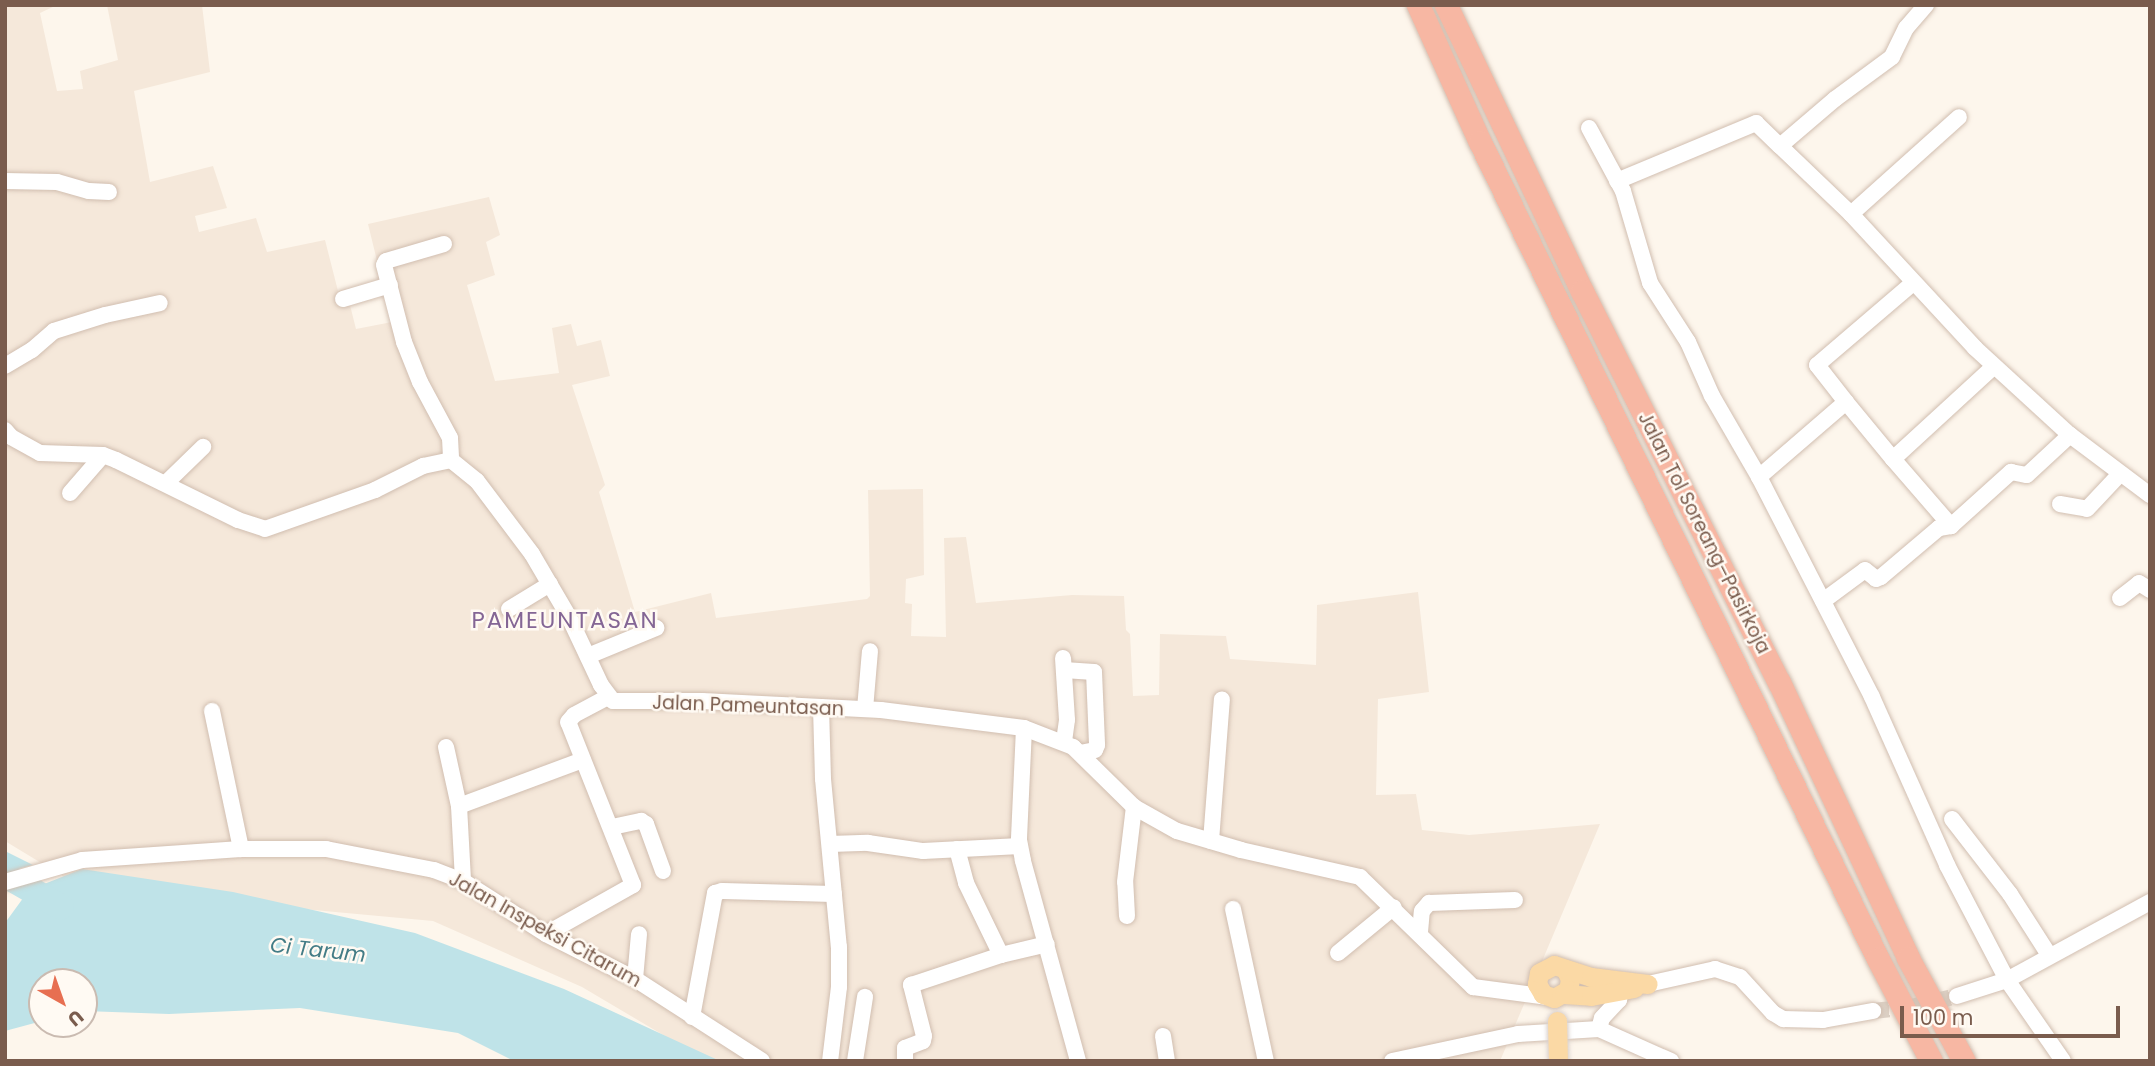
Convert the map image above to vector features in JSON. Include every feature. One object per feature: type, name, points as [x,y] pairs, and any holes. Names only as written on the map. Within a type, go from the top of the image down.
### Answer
[{"type":"highway","name":"Jalan Tol Soreang–Pasirkoja","points":[[1418,5],[1480,142],[1878,959],[1931,1061]]},
{"type":"highway","name":"Jalan Tol Soreang–Pasirkoja","points":[[1446,5],[1582,291],[1779,682],[1908,958],[1964,1061]]},
{"type":"main road","points":[[1556,1003],[1537,985],[1539,973],[1554,965],[1622,987]]},
{"type":"main road","points":[[1559,1061],[1556,1003],[1570,985],[1564,969]]},
{"type":"main road","points":[[1556,1003],[1622,987],[1648,984]]},
{"type":"street","points":[[1780,146],[1835,99],[1892,57],[1906,28],[1926,5]]},
{"type":"street","points":[[1851,214],[1959,117]]},
{"type":"street","points":[[1617,181],[1756,123],[1851,214],[1913,283],[1994,366],[2070,435],[2149,493]]},
{"type":"street","points":[[1589,128],[1627,203],[1650,283],[1688,342],[1713,396],[1759,477],[1823,601],[1872,697],[1947,865],[2007,979],[2063,1061]]},
{"type":"street","points":[[5,181],[57,182],[89,191],[110,192]]},
{"type":"street","points":[[444,244],[386,261],[404,342],[420,382],[450,438],[451,460],[477,481],[532,554],[608,697],[573,715],[568,722],[633,885],[547,934]]},
{"type":"street","points":[[1913,283],[1817,365],[1951,526]]},
{"type":"street","points":[[343,299],[390,285]]},
{"type":"street","points":[[5,366],[32,350],[54,331],[105,315],[160,303]]},
{"type":"street","points":[[1893,459],[1994,366]]},
{"type":"street","points":[[1759,477],[1846,402]]},
{"type":"street","points":[[1823,601],[1865,570],[1876,579],[1881,578],[1939,528],[1951,526],[2011,472],[2027,475],[2070,435]]},
{"type":"street","points":[[7,436],[34,451],[55,455],[103,455],[166,483],[238,520],[265,529],[375,490],[423,466],[451,460]]},
{"type":"street","points":[[166,483],[203,447]]},
{"type":"street","points":[[70,493],[103,455]]},
{"type":"street","points":[[2060,503],[2089,508],[2120,474]]},
{"type":"street","points":[[2120,598],[2139,583],[2150,590]]},
{"type":"street","points":[[509,609],[550,584]]},
{"type":"street","points":[[588,656],[656,628]]},
{"type":"street","points":[[865,709],[870,651]]},
{"type":"street","points":[[1064,742],[1067,720],[1064,664],[1094,671],[1097,746],[1095,750],[1081,753]]},
{"type":"street","name":"Jalan Pameuntasan","points":[[608,697],[613,701],[634,703],[702,701],[865,709],[1024,727],[1064,742],[1081,753],[1134,807],[1177,831],[1306,866],[1360,877],[1420,932],[1473,987],[1514,990],[1556,1003]]},
{"type":"street","points":[[1211,841],[1222,699]]},
{"type":"street","points":[[821,707],[839,947],[839,987],[831,1061]]},
{"type":"street","points":[[212,711],[241,849]]},
{"type":"street","points":[[1024,727],[1020,846],[1078,1061]]},
{"type":"street","points":[[446,747],[459,806],[463,881]]},
{"type":"street","points":[[459,806],[583,760]]},
{"type":"street","points":[[1127,916],[1125,882],[1134,807]]},
{"type":"street","points":[[1952,819],[2010,894],[2049,955]]},
{"type":"street","points":[[612,827],[641,821],[646,824],[663,871]]},
{"type":"street","points":[[830,844],[864,842],[909,850],[1020,846]]},
{"type":"street","name":"Jalan Inspeksi Citarum","points":[[5,882],[59,864],[104,857],[241,849],[326,849],[434,870],[463,881],[547,934],[635,979],[762,1061]]},
{"type":"street","points":[[957,849],[966,883],[1001,955]]},
{"type":"street","points":[[692,1017],[716,892],[834,894]]},
{"type":"street","points":[[1420,932],[1422,911],[1429,903],[1515,900]]},
{"type":"street","points":[[1957,996],[2007,979],[2148,906]]},
{"type":"street","points":[[1338,953],[1394,907]]},
{"type":"street","points":[[1233,909],[1266,1061]]},
{"type":"street","points":[[635,979],[639,934]]},
{"type":"street","points":[[905,1061],[905,1048],[923,1041],[924,1037],[910,990],[912,985],[1001,955],[1047,944]]},
{"type":"street","points":[[1648,984],[1715,969],[1740,977],[1773,1013],[1783,1019],[1822,1020],[1873,1010]]},
{"type":"street","points":[[1514,990],[1539,973]]},
{"type":"street","points":[[1599,1029],[1602,1018],[1615,1006],[1622,987]]},
{"type":"street","points":[[855,1061],[865,997]]},
{"type":"street","points":[[1392,1061],[1518,1034],[1599,1029],[1671,1061]]},
{"type":"street","points":[[1163,1036],[1167,1061]]},
{"type":"shaded area","points":[[5,5],[57,5],[40,13],[57,91],[83,89],[80,71],[118,60],[107,5],[202,5],[210,72],[134,91],[150,182],[213,166],[227,208],[195,216],[199,232],[256,218],[267,252],[325,240],[338,291],[346,289],[356,329],[392,322],[368,224],[489,197],[500,235],[486,242],[495,275],[467,285],[495,381],[559,373],[552,328],[571,324],[577,346],[601,340],[610,376],[572,385],[605,485],[599,492],[635,612],[711,593],[716,618],[867,599],[870,596],[868,490],[923,489],[924,575],[906,579],[905,603],[912,604],[911,636],[946,637],[944,538],[966,537],[976,603],[1072,595],[1124,596],[1126,630],[1130,634],[1133,696],[1159,695],[1160,634],[1226,636],[1230,659],[1316,665],[1317,605],[1418,592],[1429,692],[1378,699],[1376,795],[1416,794],[1422,830],[1469,835],[1600,824],[1500,1061],[707,1061],[582,987],[433,921],[84,889],[5,841]]},
{"type":"water","points":[[5,851],[33,865],[5,872]]},
{"type":"water","name":"Ci Tarum","points":[[82,869],[233,892],[415,933],[564,989],[720,1061],[514,1061],[458,1033],[300,1008],[169,1014],[98,1011],[98,968],[28,968],[28,1025],[5,1031],[5,923],[29,890]]},
{"type":"waterway","points":[[5,875],[61,907]]},
{"type":"tunnel","points":[[1873,1011],[1911,1007],[1957,996]]},
{"type":"district","name":"PAMEUNTASAN","points":[[565,620]]}]
